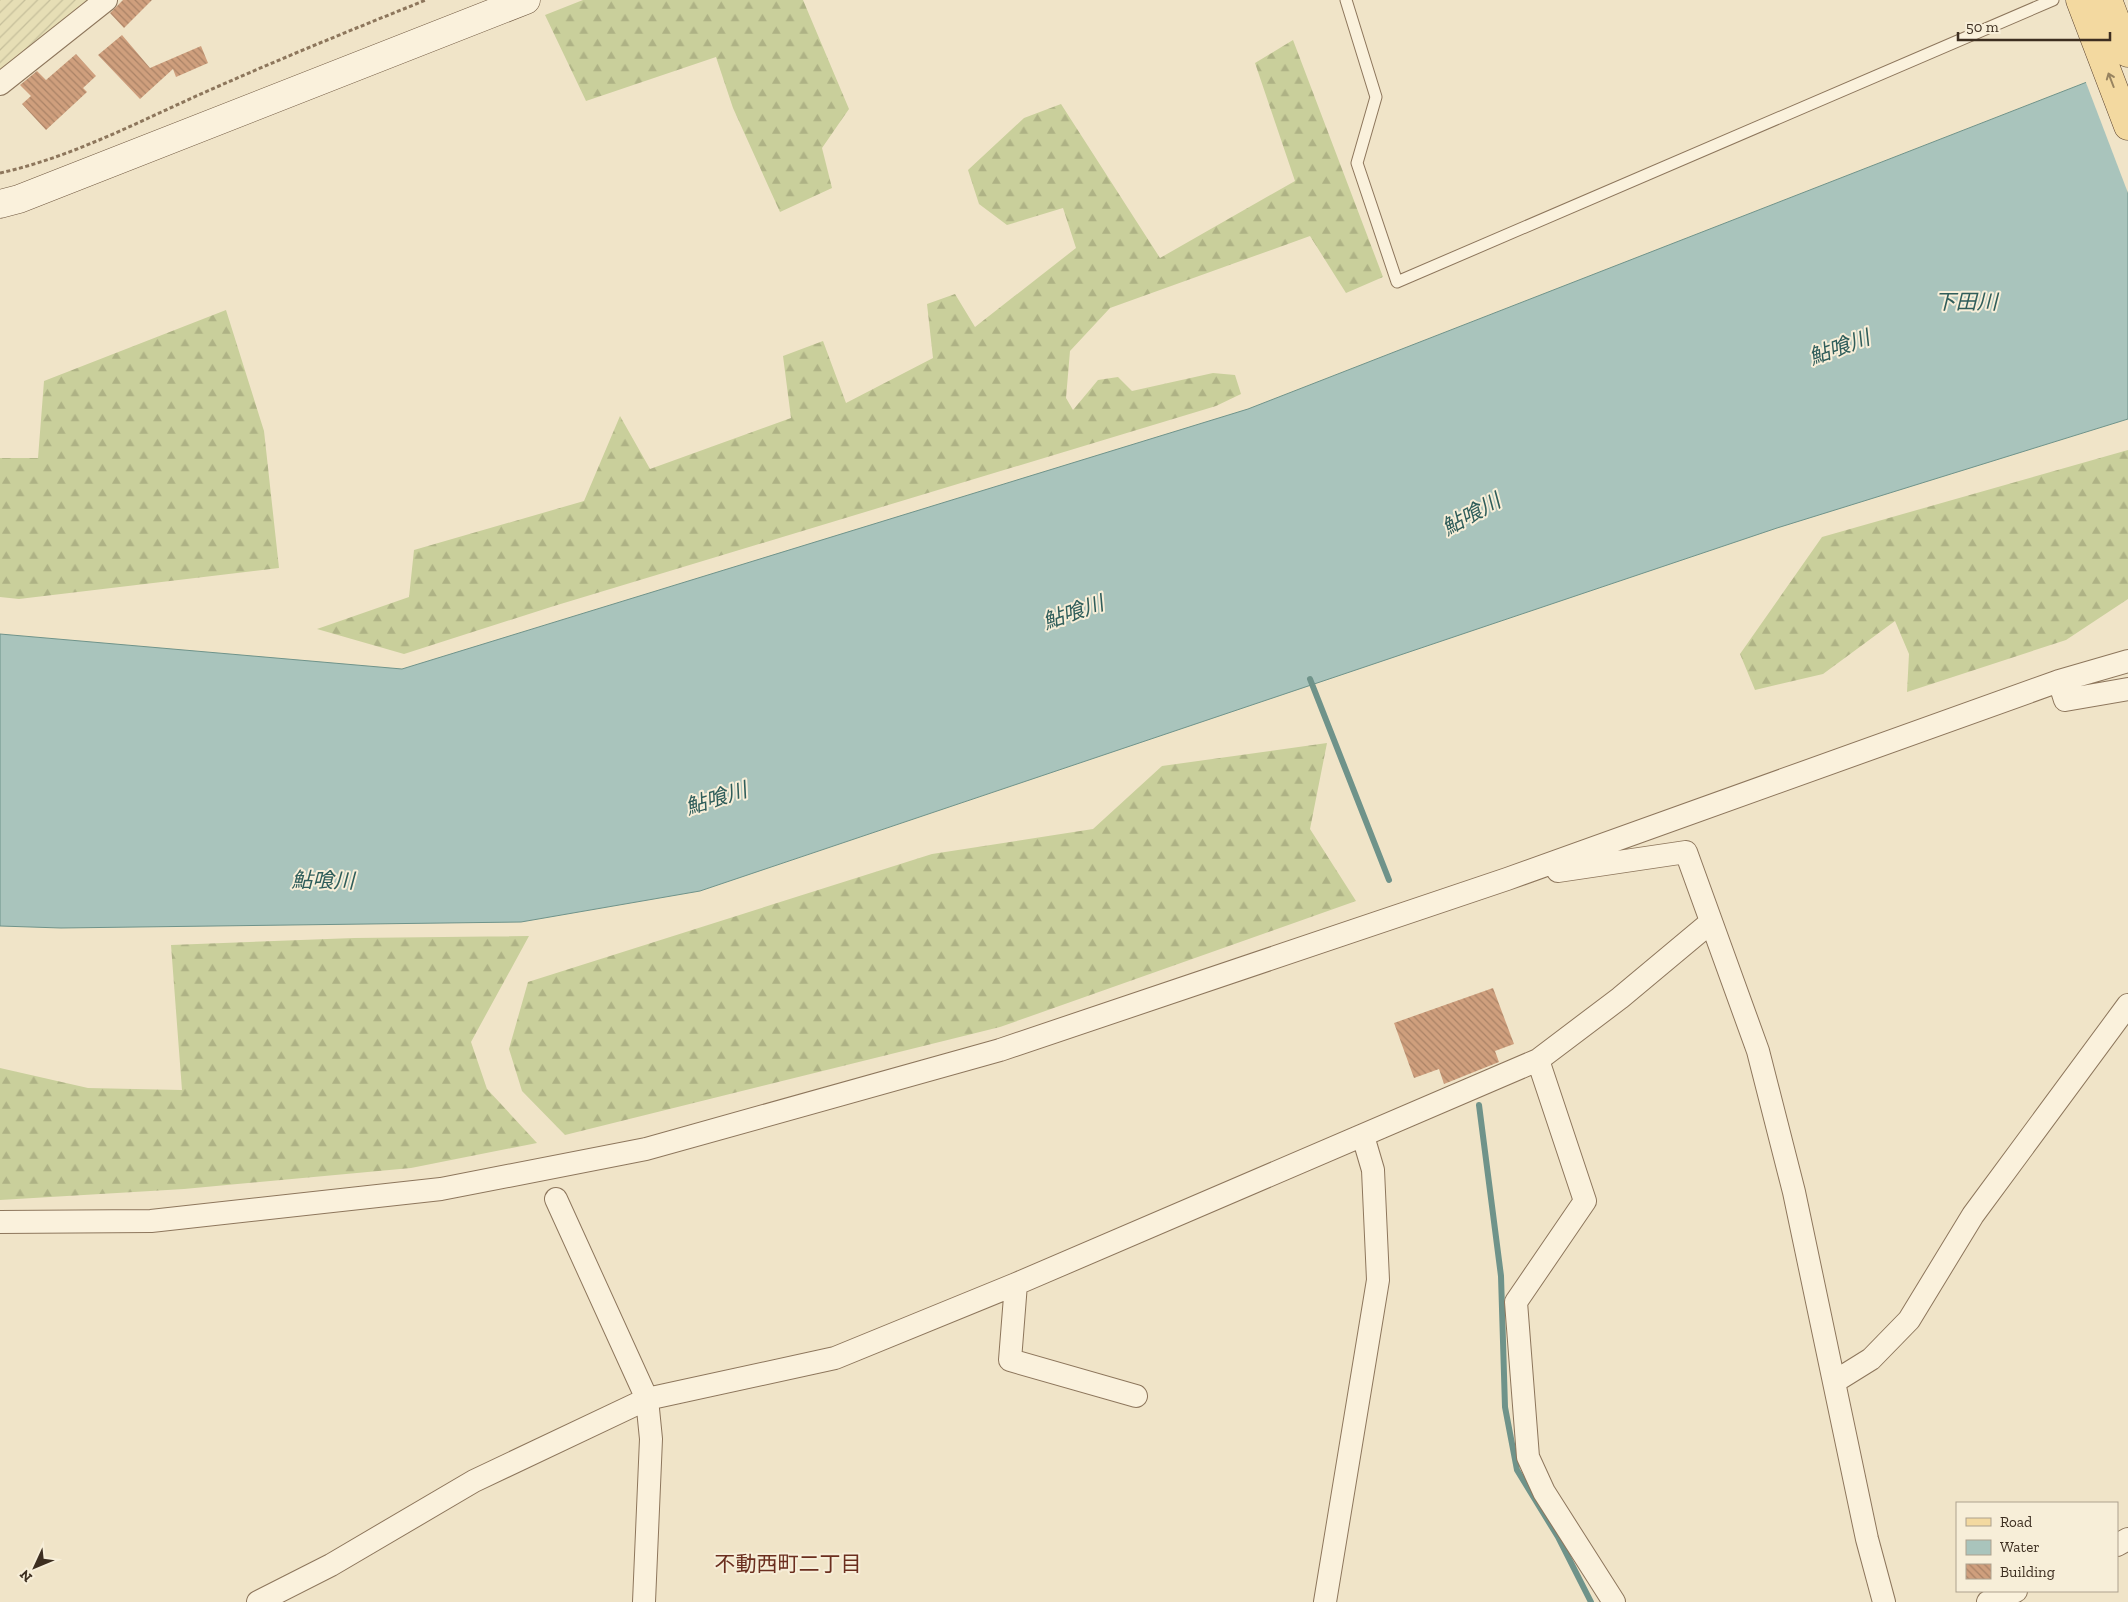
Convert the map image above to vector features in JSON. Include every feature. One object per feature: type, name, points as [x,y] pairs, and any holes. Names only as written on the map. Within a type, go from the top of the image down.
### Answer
[{"type":"main road","points":[[2080,0],[2128,126]]},
{"type":"main road","points":[[2108,0],[2128,53]]},
{"type":"street","points":[[0,84],[106,0]]},
{"type":"street","points":[[0,204],[19,199],[526,0]]},
{"type":"street","points":[[0,1222],[151,1222],[441,1189],[646,1149],[1000,1050],[1507,879],[2059,681],[2128,661]]},
{"type":"street","points":[[2059,681],[2065,700],[2128,689]]},
{"type":"street","points":[[1507,879],[1686,852],[1758,1051],[1794,1192],[1867,1539],[1884,1602]]},
{"type":"street","points":[[258,1602],[331,1565],[474,1481],[647,1399],[835,1358],[1016,1284],[1538,1060],[1620,998],[1711,922]]},
{"type":"street","points":[[1834,1382],[1871,1359],[1909,1320],[1973,1215],[2128,1005]]},
{"type":"street","points":[[1538,1060],[1585,1201],[1516,1302],[1528,1457],[1544,1492],[1614,1602]]},
{"type":"street","points":[[1325,1602],[1378,1280],[1373,1170],[1363,1136]]},
{"type":"street","points":[[556,1199],[647,1399],[652,1439],[644,1602]]},
{"type":"street","points":[[1016,1284],[1010,1360],[1136,1396]]},
{"type":"street","points":[[1988,1602],[2013,1592]]},
{"type":"lane","points":[[1346,0],[1376,97],[1358,163],[1397,282],[2052,0]]},
{"type":"path","points":[[0,172],[20,168],[82,146],[218,86],[426,0]]},
{"type":"shaded area","points":[[0,0],[93,0],[0,72]]},
{"type":"green space","points":[[583,0],[803,0],[849,109],[822,148],[832,188],[780,212],[733,108],[716,57],[586,101],[545,15]]},
{"type":"green space","points":[[1293,40],[1383,277],[1346,293],[1310,236],[1110,308],[1070,351],[1066,398],[1073,410],[1098,380],[1118,377],[1132,391],[1213,373],[1235,375],[1241,394],[1216,406],[554,606],[404,654],[317,629],[409,597],[414,550],[584,501],[620,416],[650,469],[791,418],[783,356],[823,341],[846,403],[933,358],[927,304],[955,294],[975,327],[1076,248],[1063,208],[1007,225],[979,204],[968,170],[1024,118],[1061,104],[1160,258],[1295,181],[1255,63]]},
{"type":"green space","points":[[226,310],[264,431],[279,568],[19,599],[0,597],[0,458],[38,458],[44,381]]},
{"type":"green space","points":[[2128,450],[2128,599],[2066,640],[1907,692],[1909,654],[1895,621],[1823,674],[1755,690],[1740,654],[1822,537]]},
{"type":"green space","points":[[1327,743],[1310,829],[1356,901],[1000,1027],[565,1135],[522,1091],[509,1049],[528,982],[932,854],[1093,829],[1162,766]]},
{"type":"green space","points":[[529,936],[471,1042],[487,1089],[537,1143],[411,1168],[184,1189],[0,1200],[0,1068],[88,1088],[182,1090],[171,945],[354,938]]},
{"type":"water","name":"下田川","points":[[2128,66],[2128,419],[1777,528],[700,891],[521,922],[61,928],[0,926],[0,634],[402,669],[1248,409]]},
{"type":"pier","points":[[2128,63],[2128,193],[2085,80]]},
{"type":"building","points":[[123,0],[152,0],[124,28],[110,13]]},
{"type":"building","points":[[122,35],[150,68],[201,46],[208,63],[176,77],[173,69],[140,99],[98,55]]},
{"type":"building","points":[[76,54],[96,76],[83,88],[87,92],[46,130],[22,104],[31,96],[20,85],[37,71],[46,80]]},
{"type":"building","points":[[1493,988],[1514,1044],[1495,1051],[1499,1062],[1444,1084],[1439,1069],[1414,1078],[1394,1023]]},
{"type":"waterway","points":[[1310,679],[1389,880]]},
{"type":"waterway","points":[[1479,1105],[1501,1276],[1505,1407],[1517,1470],[1558,1537],[1591,1602]]},
{"type":"district","name":"不動西町二丁目","points":[[788,1563]]},
{"type":"water label","name":"鮎喰川","points":[[1839,347]]},
{"type":"water label","name":"鮎喰川","points":[[1471,514]]},
{"type":"water label","name":"鮎喰川","points":[[1073,612]]},
{"type":"water label","name":"鮎喰川","points":[[716,798]]},
{"type":"water label","name":"鮎喰川","points":[[323,880]]}]
